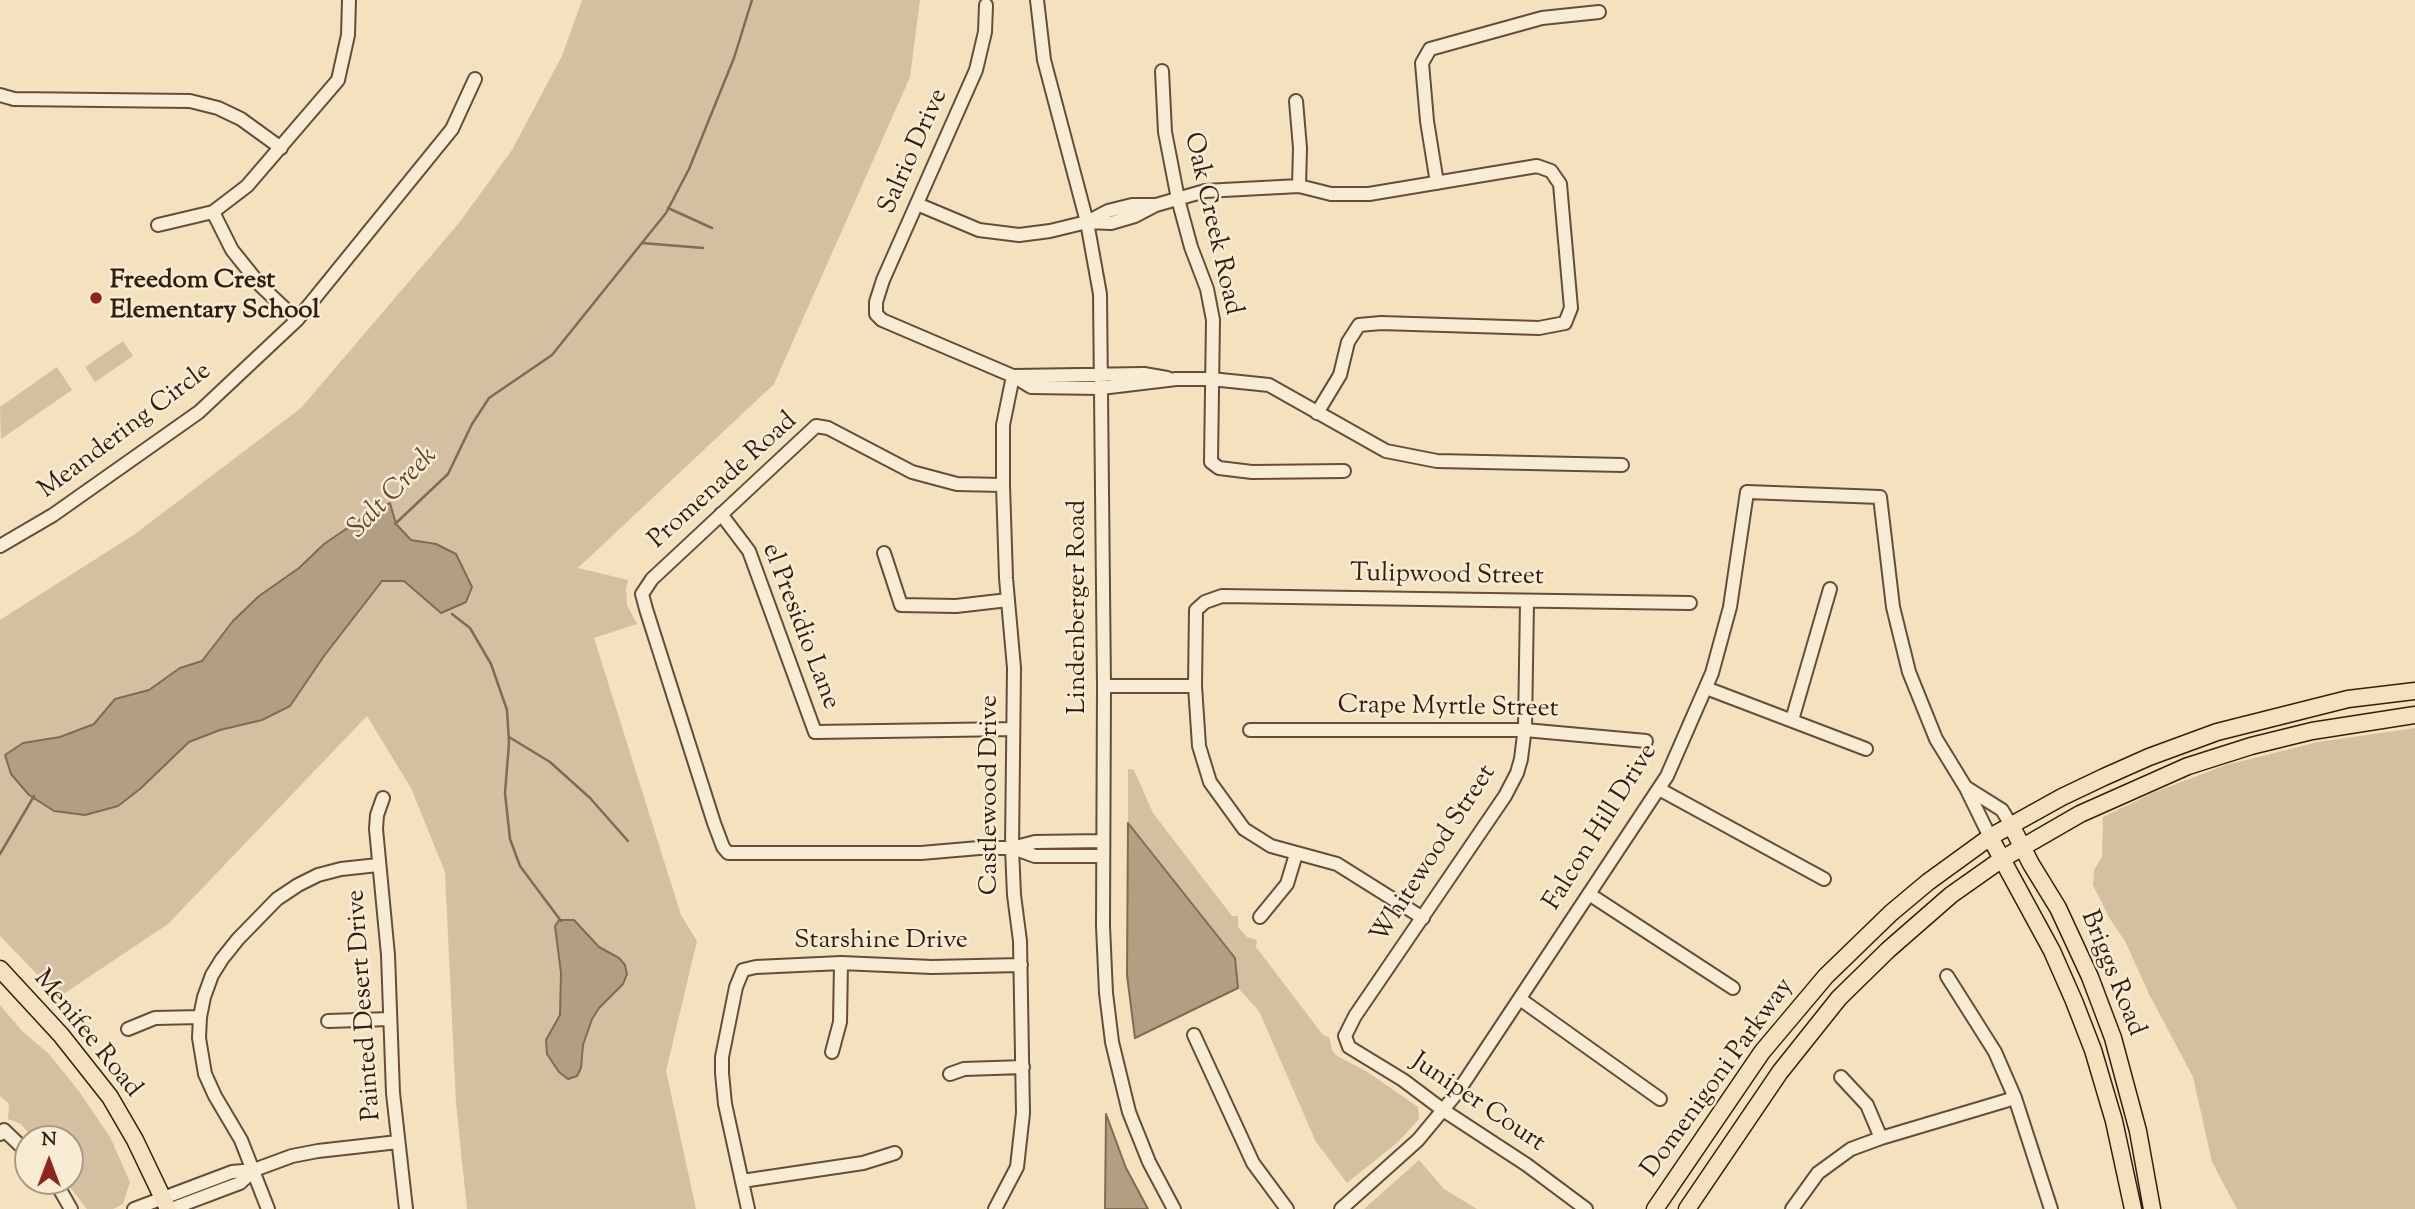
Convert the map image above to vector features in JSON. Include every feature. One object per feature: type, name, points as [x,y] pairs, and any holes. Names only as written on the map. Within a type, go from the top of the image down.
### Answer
[{"type":"main road","name":"Domenigoni Parkway","points":[[1654,1209],[1762,1052],[1826,976],[1928,882],[1990,837],[2062,797],[2149,757],[2217,732],[2348,699],[2415,691]]},
{"type":"main road","name":"Domenigoni Parkway","points":[[1687,1209],[1780,1072],[1839,998],[1888,950],[1951,895],[2002,859],[2114,797],[2223,754],[2312,731],[2415,715]]},
{"type":"main road","name":"Briggs Road","points":[[2011,825],[2058,908],[2090,977],[2113,1038],[2138,1131],[2152,1209]]},
{"type":"main road","name":"Briggs Road","points":[[1990,837],[2052,951],[2093,1051],[2114,1121],[2133,1209]]},
{"type":"main road","name":"Menifee Road","points":[[2,971],[61,1035],[110,1097],[167,1205]]},
{"type":"street","points":[[158,225],[213,212],[247,186],[281,148],[338,80],[348,35],[349,0]]},
{"type":"street","name":"Lindenberger Road","points":[[1037,0],[1044,60],[1087,222],[1100,294],[1106,993],[1112,1042],[1129,1112],[1149,1162],[1174,1209]]},
{"type":"street","name":"Salrio Drive","points":[[986,5],[985,32],[976,70],[883,280],[876,302],[876,314],[882,320],[1013,376]]},
{"type":"street","points":[[1437,183],[1427,121],[1422,63],[1430,49],[1542,19],[1599,12]]},
{"type":"street","name":"Oak Creek Road","points":[[1162,71],[1165,132],[1178,199],[1213,320],[1211,462],[1219,468],[1252,472],[1344,471]]},
{"type":"street","name":"Meandering Circle","points":[[0,546],[52,515],[199,412],[297,320],[452,129],[475,79]]},
{"type":"street","points":[[0,95],[14,99],[190,101],[218,108],[241,119],[281,148]]},
{"type":"street","points":[[1296,101],[1300,148],[1298,186]]},
{"type":"street","points":[[917,204],[965,226],[1006,234],[1050,232],[1087,222],[1111,223],[1135,216],[1156,205],[1205,191],[1298,186],[1331,194],[1369,194],[1537,166],[1551,171],[1560,184],[1571,308],[1565,323],[1539,328],[1381,323],[1359,325],[1348,342],[1340,375],[1317,413]]},
{"type":"street","points":[[213,212],[232,250],[261,286],[297,320]]},
{"type":"street","points":[[1013,376],[1031,387],[1176,379],[1212,379],[1269,385],[1386,452],[1437,461],[1622,465]]},
{"type":"street","name":"Castlewood Drive","points":[[995,1209],[1010,1183],[1020,1153],[1023,1067],[1021,965],[1012,848],[1014,668],[1003,485],[1003,425],[1013,376]]},
{"type":"street","name":"Promenade Road","points":[[1003,485],[957,484],[912,472],[828,428],[816,426],[652,579],[642,594],[714,823],[728,853],[891,853],[1012,848]]},
{"type":"street","name":"Falcon Hill Drive","points":[[1340,1209],[1418,1140],[1443,1110],[1659,789],[1712,673],[1730,607],[1747,492],[1880,497]]},
{"type":"street","name":"Briggs Road","points":[[1880,497],[1893,607],[1909,672],[1936,739],[1966,788],[1990,837]]},
{"type":"street","name":"el Presidio Lane","points":[[721,514],[749,551],[815,732],[1013,729]]},
{"type":"street","points":[[884,553],[901,605],[956,606],[1008,600]]},
{"type":"street","points":[[1792,720],[1830,589]]},
{"type":"street","name":"Tulipwood Street","points":[[1195,686],[1196,610],[1205,601],[1222,596],[1690,603]]},
{"type":"street","name":"Whitewood Street","points":[[1345,1036],[1355,1016],[1505,796],[1517,773],[1525,730],[1527,602]]},
{"type":"street","points":[[1104,686],[1195,686],[1199,747],[1210,782],[1244,829],[1272,846],[1337,864],[1423,918]]},
{"type":"street","points":[[1706,688],[1866,749]]},
{"type":"street","name":"Crape Myrtle Street","points":[[1250,730],[1525,730],[1646,741]]},
{"type":"street","name":"Briggs Road","points":[[1966,788],[2002,810],[2011,825]]},
{"type":"street","points":[[1659,789],[1824,879]]},
{"type":"street","name":"Painted Desert Drive","points":[[383,798],[377,814],[378,865],[388,955],[398,1142],[406,1209]]},
{"type":"street","points":[[1012,848],[1035,842],[1103,841]]},
{"type":"street","points":[[1012,848],[1035,856],[1103,856]]},
{"type":"street","points":[[1260,917],[1287,884],[1296,854]]},
{"type":"street","points":[[268,1209],[241,1140],[205,1074],[199,1038],[204,997],[212,975],[222,959],[277,899],[318,875],[341,869],[378,865]]},
{"type":"street","points":[[1589,894],[1733,988]]},
{"type":"street","points":[[832,1052],[840,1022],[841,963]]},
{"type":"street","name":"Starshine Drive","points":[[742,1181],[724,1104],[722,1057],[736,987],[743,970],[841,963],[932,967],[1021,965]]},
{"type":"street","points":[[1947,976],[1994,1052],[2015,1098],[2051,1209]]},
{"type":"street","points":[[1520,999],[1660,1098]]},
{"type":"street","points":[[128,1028],[155,1018],[200,1017]]},
{"type":"street","points":[[328,1021],[390,1019]]},
{"type":"street","points":[[1194,1035],[1253,1163],[1287,1209]]},
{"type":"street","name":"Juniper Court","points":[[1345,1036],[1349,1047],[1403,1080],[1587,1209]]},
{"type":"street","points":[[950,1074],[964,1069],[1023,1067]]},
{"type":"street","points":[[1841,1077],[1867,1105],[1881,1138]]},
{"type":"street","points":[[1792,1209],[1818,1173],[1851,1149],[2015,1098]]},
{"type":"street","points":[[134,1209],[167,1205],[232,1171],[254,1170],[318,1150],[398,1142]]},
{"type":"street","points":[[748,1209],[742,1181],[863,1163],[895,1153]]},
{"type":"shaded area","points":[[582,0],[920,0],[910,77],[774,384],[578,568],[628,580],[627,605],[637,624],[594,638],[681,915],[697,941],[666,1071],[696,1209],[467,1209],[456,1103],[445,872],[411,788],[367,716],[168,924],[59,997],[0,936],[0,620],[135,534],[301,408],[459,223],[512,150],[562,56]]},
{"type":"shaded area","points":[[123,341],[133,356],[95,382],[85,367]]},
{"type":"shaded area","points":[[57,367],[72,390],[1,439],[0,407]]},
{"type":"shaded area","points":[[390,503],[396,524],[411,540],[436,544],[456,554],[472,587],[466,602],[441,613],[404,581],[382,581],[324,656],[290,706],[262,720],[220,730],[189,742],[140,789],[118,806],[85,815],[54,811],[29,795],[11,774],[5,755],[23,743],[60,737],[94,724],[115,699],[149,690],[180,668],[202,661],[233,621],[259,596],[299,568],[324,544],[365,516]]},
{"type":"shaded area","points":[[2415,728],[2415,1209],[2237,1209],[2212,1162],[2193,1077],[2149,994],[2125,941],[2110,919],[2093,885],[2094,870],[2102,857],[2103,817],[2155,792],[2226,765],[2318,742]]},
{"type":"shaded area","points":[[1128,769],[1134,770],[1153,813],[1232,916],[1238,916],[1238,927],[1247,937],[1257,940],[1256,947],[1323,1035],[1329,1037],[1332,1050],[1337,1056],[1366,1071],[1418,1107],[1419,1119],[1398,1142],[1347,1183],[1316,1142],[1259,1011],[1238,988],[1235,958],[1128,823]]},
{"type":"shaded area","points":[[1128,823],[1235,958],[1238,988],[1135,1038],[1127,975]]},
{"type":"shaded area","points":[[559,920],[574,920],[599,947],[619,958],[625,965],[627,974],[623,984],[592,1019],[583,1045],[581,1068],[577,1076],[568,1079],[559,1072],[547,1054],[546,1040],[560,1015],[561,973],[555,926]]},
{"type":"shaded area","points":[[0,1005],[23,1032],[49,1054],[110,1137],[130,1182],[123,1204],[113,1209],[87,1209],[76,1195],[84,1195],[84,1125],[22,1125],[8,1119],[9,1104],[0,1096]]},
{"type":"shaded area","points":[[1106,1114],[1126,1168],[1148,1209],[1105,1209]]},
{"type":"shaded area","points":[[1419,1160],[1444,1189],[1477,1209],[1364,1209]]},
{"type":"waterway","name":"Salt Creek","points":[[395,524],[448,474],[472,424],[489,398],[552,355],[666,213],[689,169],[734,58],[752,0]]},
{"type":"waterway","points":[[668,208],[712,228]]},
{"type":"waterway","points":[[642,243],[703,248]]},
{"type":"waterway","points":[[452,614],[470,628],[491,664],[507,710],[509,743],[505,793],[510,839],[520,866],[561,921]]},
{"type":"waterway","points":[[509,737],[550,762],[590,798],[628,841]]},
{"type":"waterway","name":"Salt Creek","points":[[0,854],[34,796]]},
{"type":"place","name":"Freedom Crest Elementary School","points":[[96,298]]}]
